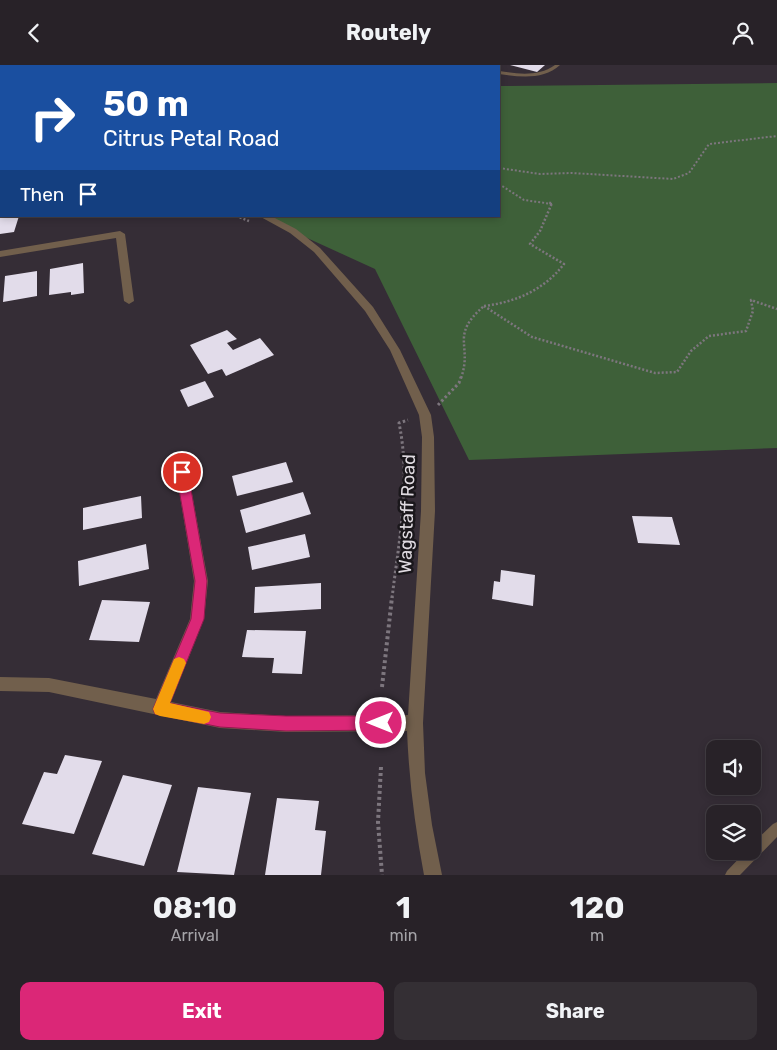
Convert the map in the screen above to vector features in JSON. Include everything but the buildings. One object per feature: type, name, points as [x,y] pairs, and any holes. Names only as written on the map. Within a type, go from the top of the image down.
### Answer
[{"type":"street","name":"Wagstaff Road","points":[[265,217],[293,231],[317,250],[369,309],[395,350],[425,415],[428,437],[428,511],[415,723],[421,807],[433,875]]},
{"type":"street","points":[[0,254],[120,234],[129,301]]},
{"type":"street","points":[[160,709],[198,619],[201,581],[182,472]]},
{"type":"street","points":[[0,683],[49,685],[220,720],[286,724],[415,723]]},
{"type":"lane","points":[[500,73],[538,74],[552,70],[558,65]]},
{"type":"lane","points":[[731,875],[777,829]]},
{"type":"path","points":[[500,168],[540,174],[572,173],[673,179],[689,173],[709,144],[730,140],[777,136]]},
{"type":"path","points":[[382,687],[405,489],[403,443],[399,423],[425,415],[445,400],[459,383],[464,370],[463,332],[470,318],[484,306],[498,305],[517,299],[557,275],[564,264],[530,244],[540,231],[552,203],[524,200],[500,185]]},
{"type":"path","points":[[484,306],[532,337],[655,373],[677,372],[691,351],[709,336],[746,331],[753,311],[751,300],[777,309]]},
{"type":"path","points":[[381,767],[378,823],[382,875]]},
{"type":"green space","points":[[777,83],[777,448],[469,460],[375,269],[261,217],[500,217],[500,86]]},
{"type":"slow traffic","points":[[179,663],[160,709],[204,717]]},
{"type":"route","points":[[182,472],[201,581],[198,619],[160,709],[220,720],[286,724],[381,723]]}]
